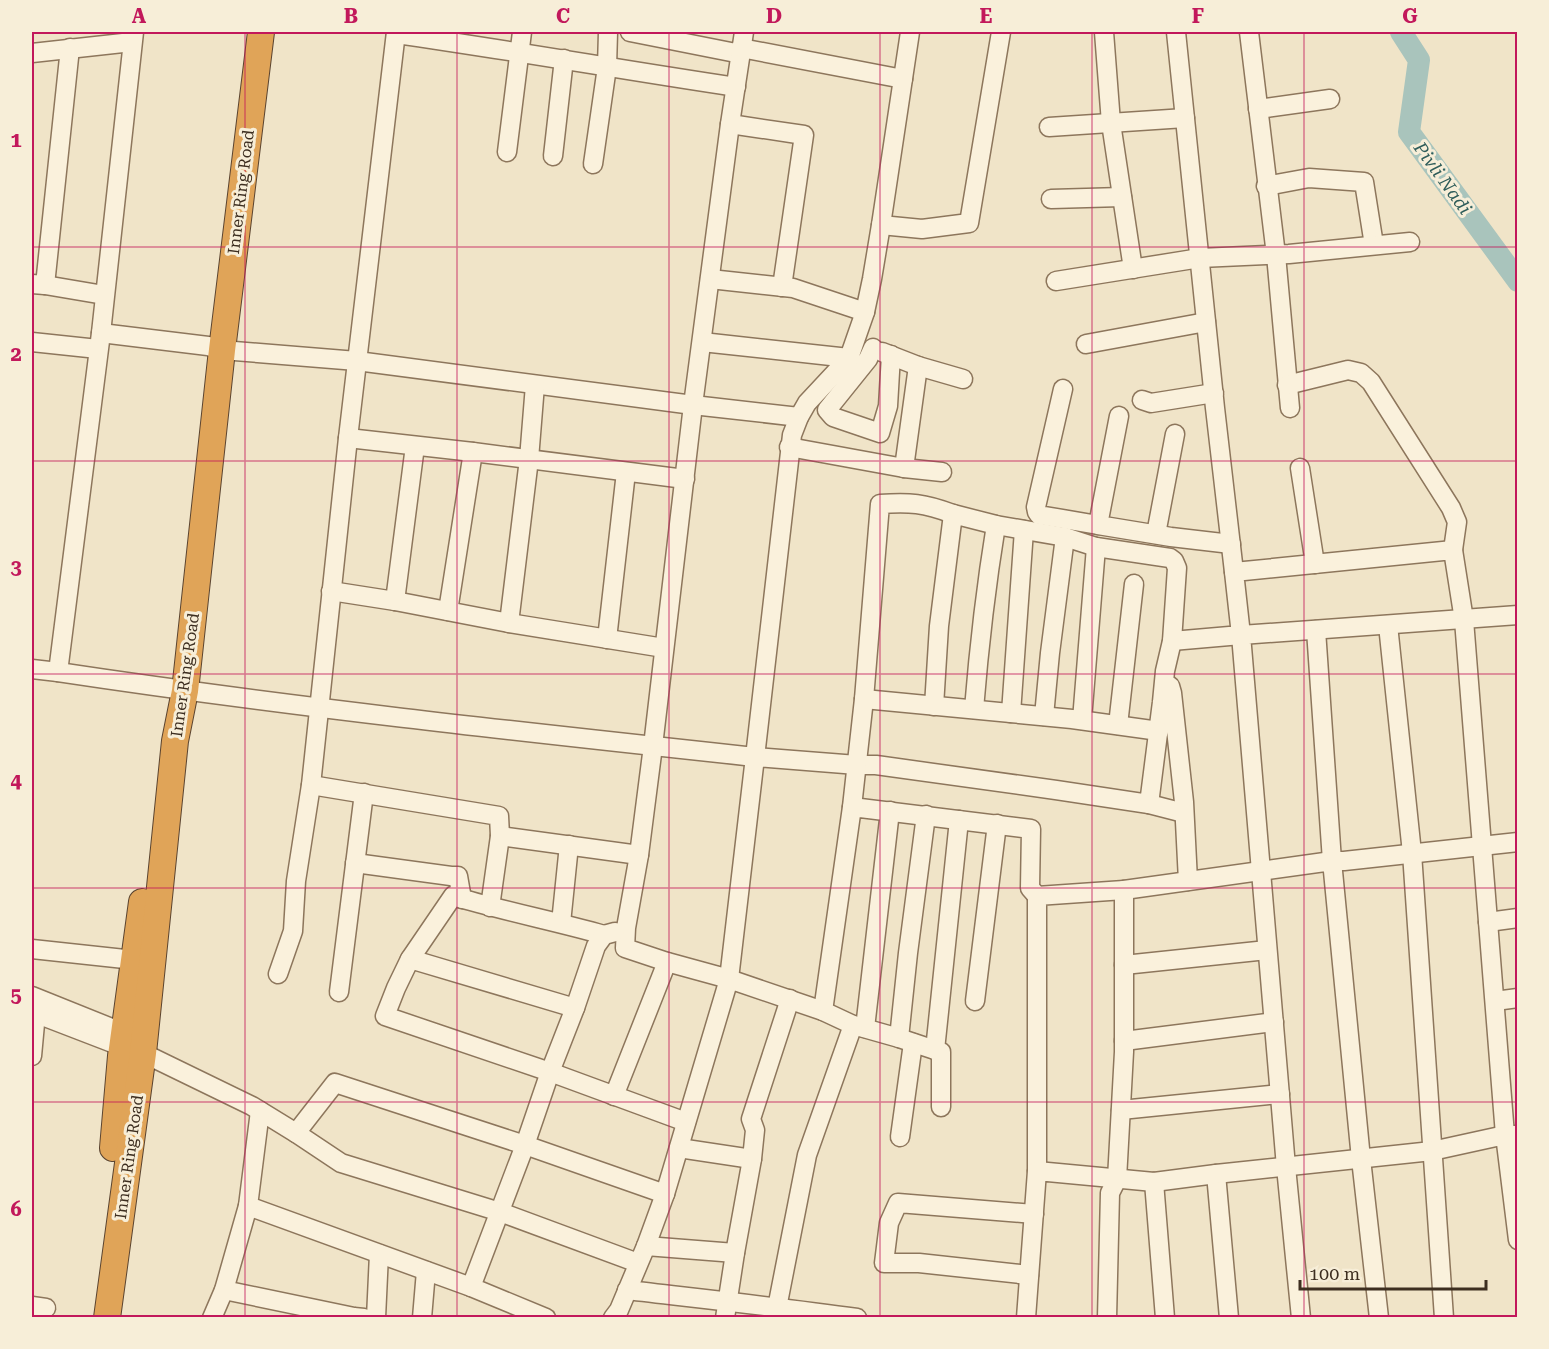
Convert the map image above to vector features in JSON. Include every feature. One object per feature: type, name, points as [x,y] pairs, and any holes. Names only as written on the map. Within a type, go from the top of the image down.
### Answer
[{"type":"highway","name":"Inner Ring Road","points":[[215,348],[218,274],[245,32]]},
{"type":"highway","name":"Inner Ring Road","points":[[95,1317],[110,1188],[121,1056],[130,1044],[175,741],[189,527],[261,32]]},
{"type":"highway","name":"Inner Ring Road","points":[[107,1317],[130,1044],[134,960],[177,690]]},
{"type":"street","points":[[507,152],[522,32]]},
{"type":"street","points":[[594,164],[607,67],[608,32]]},
{"type":"street","points":[[630,32],[742,44],[903,79]]},
{"type":"street","points":[[613,1317],[619,1310],[665,1194],[729,979],[789,447],[807,403],[852,350],[864,312],[881,225],[910,32]]},
{"type":"street","points":[[881,225],[922,229],[969,223],[1000,32]]},
{"type":"street","points":[[1104,32],[1111,123],[1133,269]]},
{"type":"street","points":[[1176,32],[1241,635],[1301,1317]]},
{"type":"street","points":[[1249,32],[1276,255],[1290,408]]},
{"type":"street","points":[[278,974],[293,931],[296,881],[311,784],[348,438],[396,33],[736,87]]},
{"type":"street","points":[[32,53],[133,37],[100,341],[58,672]]},
{"type":"street","points":[[742,44],[693,405],[653,746],[625,948],[790,999],[859,1026],[941,1052],[941,1107]]},
{"type":"street","points":[[70,48],[38,285],[104,295]]},
{"type":"street","points":[[553,156],[564,59]]},
{"type":"street","points":[[1258,109],[1330,99]]},
{"type":"street","points":[[1049,127],[1185,118]]},
{"type":"street","points":[[730,124],[804,135],[782,287]]},
{"type":"street","points":[[1266,186],[1309,178],[1364,182],[1374,245]]},
{"type":"street","points":[[1051,199],[1122,197]]},
{"type":"street","points":[[1056,281],[1200,258],[1276,255],[1410,242]]},
{"type":"street","points":[[710,279],[793,288],[864,312]]},
{"type":"street","points":[[1086,344],[1206,322]]},
{"type":"street","points":[[32,342],[100,341],[215,348],[357,362],[693,405],[801,413],[827,410],[868,359],[873,348]]},
{"type":"street","points":[[702,342],[852,350],[873,348],[918,366],[963,379]]},
{"type":"street","points":[[827,410],[833,417],[880,433],[888,406],[891,356]]},
{"type":"street","points":[[904,468],[918,366]]},
{"type":"street","points":[[1287,385],[1348,370],[1361,373],[1366,377],[1451,508],[1457,522],[1453,550],[1464,620],[1495,1001],[1509,1071],[1517,1235]]},
{"type":"street","points":[[510,623],[535,385]]},
{"type":"street","points":[[1063,389],[1036,507],[1039,515],[1231,544]]},
{"type":"street","points":[[1142,400],[1151,403],[1214,393]]},
{"type":"street","points":[[1098,525],[1119,416]]},
{"type":"street","points":[[1156,534],[1175,434]]},
{"type":"street","points":[[348,438],[685,479]]},
{"type":"street","points":[[395,601],[415,446]]},
{"type":"street","points":[[789,447],[904,468],[942,472]]},
{"type":"street","points":[[448,611],[473,452]]},
{"type":"street","points":[[1300,468],[1315,564]]},
{"type":"street","points":[[607,639],[626,472]]},
{"type":"street","points":[[823,1011],[857,765],[880,504],[907,502],[932,506],[996,525],[1065,537],[1096,547],[1170,558],[1174,561],[1177,568],[1172,641],[1165,671],[1149,804]]},
{"type":"street","points":[[934,706],[939,626],[953,514]]},
{"type":"street","points":[[974,709],[987,579],[996,525]]},
{"type":"street","points":[[1011,713],[1024,530]]},
{"type":"street","points":[[1044,716],[1065,537]]},
{"type":"street","points":[[1082,720],[1096,547]]},
{"type":"street","points":[[1234,572],[1453,550]]},
{"type":"street","points":[[1118,725],[1134,584]]},
{"type":"street","points":[[331,591],[664,648]]},
{"type":"street","points":[[1172,641],[1518,615]]},
{"type":"street","points":[[1388,625],[1412,853],[1444,1317]]},
{"type":"street","points":[[1316,630],[1332,861],[1379,1317]]},
{"type":"street","points":[[32,669],[319,708],[653,746],[755,757],[876,765],[1149,804],[1184,813]]},
{"type":"street","points":[[1165,671],[1172,693],[1188,881]]},
{"type":"street","points":[[864,699],[1044,716],[1159,730]]},
{"type":"street","points":[[311,784],[499,816],[500,836],[490,907]]},
{"type":"street","points":[[339,992],[364,793]]},
{"type":"street","points":[[852,807],[1031,829],[1030,888],[1038,896],[1037,1171],[1026,1317]]},
{"type":"street","points":[[776,1312],[807,1155],[859,1026],[890,811]]},
{"type":"street","points":[[900,1137],[908,953],[926,815]]},
{"type":"street","points":[[935,1050],[959,820]]},
{"type":"street","points":[[975,1001],[997,824]]},
{"type":"street","points":[[500,836],[639,855]]},
{"type":"street","points":[[1038,896],[1125,890],[1332,861],[1518,842]]},
{"type":"street","points":[[561,922],[568,845]]},
{"type":"street","points":[[355,863],[458,876],[462,899]]},
{"type":"street","points":[[1107,1317],[1110,1193],[1117,1179],[1124,1041],[1125,890]]},
{"type":"street","points":[[626,928],[604,935],[561,922],[490,907],[453,896],[410,958],[385,1016],[550,1072],[686,1122]]},
{"type":"street","points":[[1488,922],[1518,918]]},
{"type":"street","points":[[471,1287],[525,1145],[596,946],[604,935]]},
{"type":"street","points":[[32,949],[134,960]]},
{"type":"street","points":[[1124,964],[1268,950]]},
{"type":"street","points":[[410,958],[575,1008]]},
{"type":"street","points":[[614,1096],[667,962]]},
{"type":"street","points":[[1495,1001],[1518,998]]},
{"type":"street","points":[[727,1310],[752,1159],[754,1130],[751,1119],[790,999]]},
{"type":"street","points":[[32,1056],[33,1007],[130,1044],[252,1106],[341,1163],[500,1212],[638,1263]]},
{"type":"street","points":[[1124,1041],[1274,1022]]},
{"type":"street","points":[[296,1133],[334,1083],[525,1145],[665,1194]]},
{"type":"street","points":[[1121,1110],[1280,1094]]},
{"type":"street","points":[[212,1317],[224,1290],[248,1206],[260,1111]]},
{"type":"street","points":[[1037,1171],[1154,1182],[1432,1151],[1511,1135]]},
{"type":"street","points":[[679,1148],[752,1159]]},
{"type":"street","points":[[1216,1174],[1229,1317]]},
{"type":"street","points":[[1154,1182],[1165,1317]]},
{"type":"street","points":[[1029,1275],[919,1263],[884,1263],[889,1223],[898,1203],[1034,1214]]},
{"type":"street","points":[[248,1206],[426,1270],[546,1317]]},
{"type":"street","points":[[646,1246],[735,1253]]},
{"type":"street","points":[[376,1317],[380,1254]]},
{"type":"street","points":[[422,1317],[426,1270]]},
{"type":"street","points":[[224,1290],[354,1317],[364,1317]]},
{"type":"street","points":[[627,1290],[727,1310],[857,1317]]},
{"type":"waterway","name":"Pivli Nadi","points":[[1401,32],[1419,60],[1409,132],[1518,281]]}]
